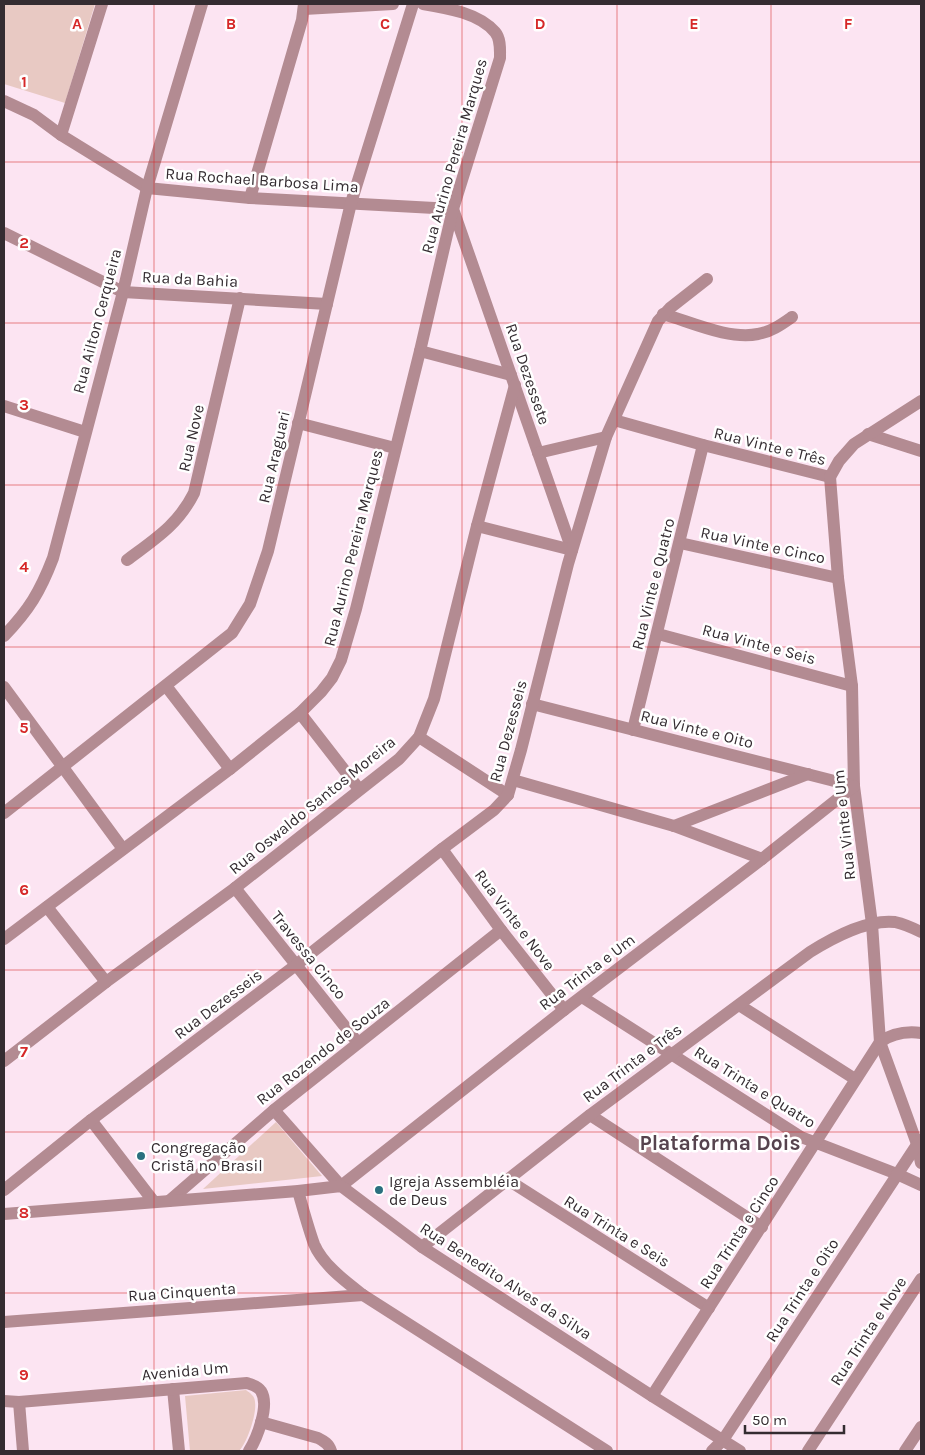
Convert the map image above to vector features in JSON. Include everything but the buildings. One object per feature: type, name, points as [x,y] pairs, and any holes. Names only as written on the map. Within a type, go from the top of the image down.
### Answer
[{"type":"street","points":[[61,135],[102,4]]},
{"type":"street","name":"Rua Ailton Cerqueira","points":[[4,636],[24,616],[44,582],[52,558],[122,292],[147,188],[202,4]]},
{"type":"street","points":[[250,198],[304,6],[393,4]]},
{"type":"street","name":"Rua Araguari","points":[[4,813],[232,633],[250,604],[268,551],[351,203],[413,4]]},
{"type":"street","points":[[424,4],[462,8]]},
{"type":"street","name":"Rua Aurino Pereira Marques","points":[[4,939],[230,769],[300,713],[332,678],[341,660],[356,609],[420,352],[453,209],[500,58],[500,48],[496,33],[485,23],[462,8]]},
{"type":"street","name":"Rua Rochael Barbosa Lima","points":[[4,101],[34,115],[61,135],[147,188],[250,198],[453,209]]},
{"type":"street","name":"Rua Dezessete","points":[[453,209],[572,550]]},
{"type":"street","name":"Rua da Bahia","points":[[4,234],[122,292],[328,304]]},
{"type":"street","name":"Rua Dezesseis","points":[[4,1190],[91,1120],[296,965],[494,810],[508,795],[572,550],[606,437],[653,331],[663,314],[707,279]]},
{"type":"street","name":"Rua Nove","points":[[127,560],[175,522],[188,505],[194,493],[240,298]]},
{"type":"street","points":[[663,314],[716,330],[746,335],[771,330],[792,317]]},
{"type":"street","points":[[420,352],[513,380]]},
{"type":"street","name":"Rua Oswaldo Santos Moreira","points":[[4,1061],[106,982],[235,888],[398,759],[419,737],[434,698],[513,380]]},
{"type":"street","name":"Rua Vinte e Três","points":[[614,420],[702,445],[830,477],[847,451],[868,434],[921,401]]},
{"type":"street","points":[[4,406],[85,432]]},
{"type":"street","points":[[298,423],[395,448]]},
{"type":"street","points":[[868,434],[921,451]]},
{"type":"street","points":[[538,453],[606,437]]},
{"type":"street","name":"Rua Vinte e Quatro","points":[[634,730],[702,445]]},
{"type":"street","name":"Rua Vinte e Um","points":[[830,477],[838,578],[852,686],[854,786],[872,924],[880,1042],[919,1141],[921,1163]]},
{"type":"street","points":[[477,526],[572,550]]},
{"type":"street","name":"Rua Vinte e Cinco","points":[[680,543],[838,578]]},
{"type":"street","name":"Rua Vinte e Seis","points":[[658,634],[852,686]]},
{"type":"street","points":[[166,686],[230,769]]},
{"type":"street","points":[[4,687],[124,849]]},
{"type":"street","name":"Rua Vinte e Oito","points":[[532,704],[854,786]]},
{"type":"street","points":[[300,713],[359,789]]},
{"type":"street","points":[[419,737],[508,795]]},
{"type":"street","points":[[674,826],[808,774]]},
{"type":"street","points":[[513,780],[674,826],[762,859]]},
{"type":"street","name":"Rua Trinta e Um","points":[[340,1186],[854,786]]},
{"type":"street","name":"Rua Vinte e Nove","points":[[442,849],[501,930],[564,1010]]},
{"type":"street","name":"Travessa Cinco","points":[[235,888],[358,1043]]},
{"type":"street","points":[[47,907],[106,982]]},
{"type":"street","name":"Rua Trinta e Três","points":[[422,1247],[590,1115],[810,952],[840,935],[872,924],[895,922],[921,932]]},
{"type":"street","name":"Rua Rozendo de Souza","points":[[169,1202],[274,1110],[501,930]]},
{"type":"street","name":"Rua Trinta e Quatro","points":[[582,997],[790,1131],[814,1143],[921,1185]]},
{"type":"street","points":[[738,1005],[855,1079]]},
{"type":"street","points":[[880,1042],[889,1036],[902,1032],[919,1033]]},
{"type":"street","name":"Rua Trinta e Cinco","points":[[652,1396],[880,1042]]},
{"type":"street","name":"Rua Benedito Alves da Silva","points":[[274,1110],[340,1186],[422,1247],[740,1451]]},
{"type":"street","points":[[590,1115],[762,1227]]},
{"type":"street","points":[[91,1120],[154,1202]]},
{"type":"street","name":"Rua Trinta e Oito","points":[[712,1451],[723,1440],[919,1141]]},
{"type":"street","name":"Rua Trinta e Seis","points":[[508,1180],[709,1308]]},
{"type":"street","points":[[4,1214],[169,1202],[340,1186]]},
{"type":"street","points":[[298,1191],[315,1245],[323,1258],[345,1281],[363,1295],[608,1451]]},
{"type":"street","name":"Rua Trinta e Nove","points":[[808,1451],[921,1279]]},
{"type":"street","name":"Rua Cinquenta","points":[[4,1322],[363,1295]]},
{"type":"street","name":"Avenida Um","points":[[4,1402],[247,1383],[261,1390],[264,1403],[261,1422]]},
{"type":"street","points":[[173,1388],[179,1451]]},
{"type":"street","points":[[19,1402],[23,1451]]},
{"type":"street","points":[[249,1451],[256,1439],[261,1422],[310,1434],[325,1442],[330,1449]]},
{"type":"street","points":[[905,1451],[921,1427]]},
{"type":"shaded area","points":[[4,4],[95,4],[65,103],[4,84]]},
{"type":"shaded area","points":[[276,1122],[322,1176],[203,1189]]},
{"type":"shaded area","points":[[246,1390],[254,1398],[255,1407],[248,1435],[239,1451],[190,1451],[185,1396]]},
{"type":"place","name":"Congregação Cristã no Brasil","points":[[141,1156]]},
{"type":"place","name":"Igreja Assembléia de Deus","points":[[379,1190]]},
{"type":"district","name":"Plataforma Dois","points":[[720,1143]]}]
